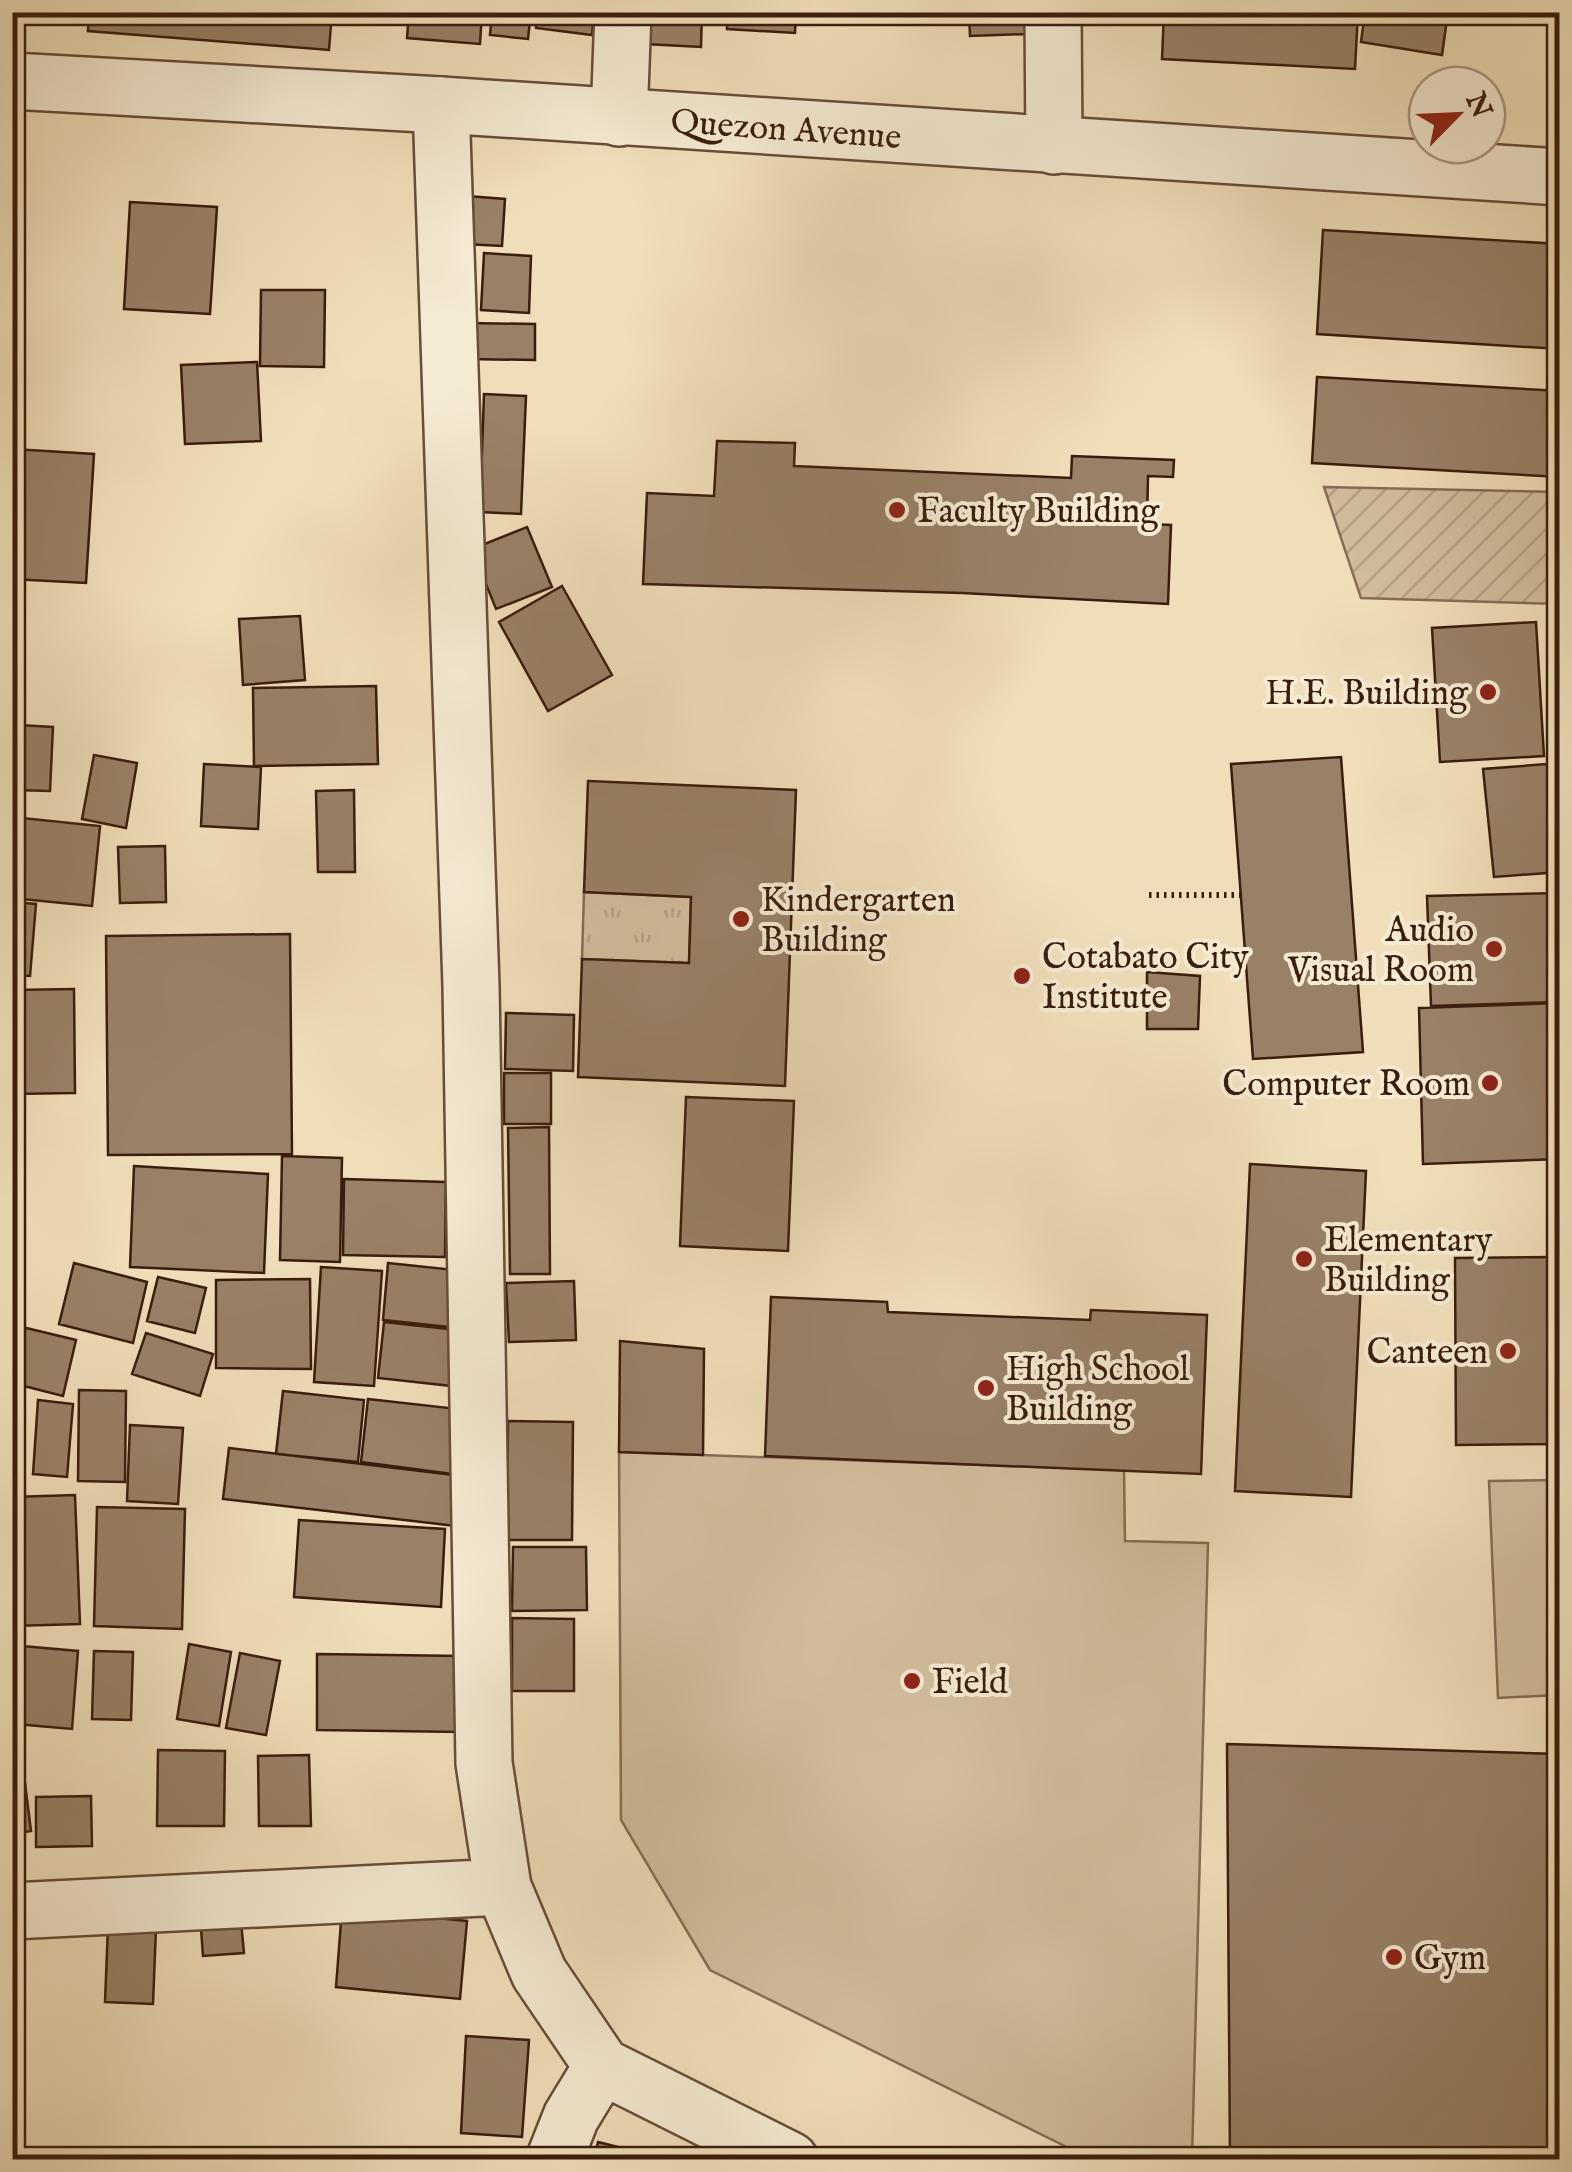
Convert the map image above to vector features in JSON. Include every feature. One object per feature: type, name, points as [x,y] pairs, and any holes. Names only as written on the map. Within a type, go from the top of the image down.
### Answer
[{"type":"street","points":[[620,118],[623,12]]},
{"type":"street","points":[[1053,12],[1054,146]]},
{"type":"street","name":"Quezon Avenue","points":[[12,81],[1560,177]]},
{"type":"street","points":[[441,105],[472,986],[484,1763],[504,1888],[539,1973],[602,2066],[790,2160]]},
{"type":"street","points":[[12,1911],[504,1888]]},
{"type":"street","points":[[554,2160],[571,2117],[602,2066]]},
{"type":"path","points":[[1149,895],[1242,895]]},
{"type":"green space","points":[[1324,487],[1559,492],[1559,604],[1361,598]]},
{"type":"green space","points":[[584,892],[691,897],[689,963],[582,959]]},
{"type":"green space","name":"Field","points":[[619,1452],[1124,1470],[1125,1541],[1208,1543],[1192,2159],[1091,2159],[710,1970],[621,1820]]},
{"type":"green space","points":[[1559,1480],[1559,1695],[1498,1698],[1489,1481]]},
{"type":"building","points":[[89,12],[332,12],[329,50],[88,31]]},
{"type":"building","points":[[409,12],[482,12],[480,44],[407,38]]},
{"type":"building","points":[[492,12],[531,12],[528,39],[490,35]]},
{"type":"building","points":[[537,12],[594,12],[592,35],[536,28]]},
{"type":"building","points":[[646,12],[702,12],[701,47],[645,44]]},
{"type":"building","points":[[727,12],[796,12],[795,33],[727,29]]},
{"type":"building","points":[[969,12],[1027,12],[1028,34],[970,36]]},
{"type":"building","points":[[1164,12],[1358,12],[1355,69],[1162,59]]},
{"type":"building","points":[[1365,12],[1448,12],[1442,55],[1361,42]]},
{"type":"building","points":[[467,196],[505,199],[502,246],[465,244]]},
{"type":"building","points":[[130,202],[217,207],[210,314],[124,309]]},
{"type":"building","points":[[1323,230],[1560,244],[1560,349],[1317,334]]},
{"type":"building","points":[[484,253],[531,256],[529,313],[481,310]]},
{"type":"building","points":[[261,290],[325,290],[324,367],[260,366]]},
{"type":"building","points":[[467,323],[535,324],[535,360],[466,359]]},
{"type":"building","points":[[257,362],[261,441],[185,444],[181,365]]},
{"type":"building","points":[[1317,377],[1560,391],[1560,477],[1312,463]]},
{"type":"building","points":[[484,394],[526,396],[521,514],[480,512]]},
{"type":"building","name":"Faculty Building","points":[[717,441],[795,443],[794,466],[1071,478],[1072,456],[1174,460],[1173,477],[1148,476],[1147,524],[1171,525],[1168,604],[962,593],[643,584],[647,493],[714,496]]},
{"type":"building","points":[[13,449],[94,454],[86,583],[12,579]]},
{"type":"building","points":[[527,527],[552,587],[496,609],[472,549]]},
{"type":"building","points":[[562,586],[612,675],[548,711],[499,622]]},
{"type":"building","points":[[300,616],[305,680],[243,685],[239,619]]},
{"type":"building","name":"H.E. Building","points":[[1536,622],[1544,756],[1440,762],[1432,628]]},
{"type":"building","points":[[376,686],[378,764],[254,766],[253,688]]},
{"type":"building","points":[[18,725],[53,727],[50,791],[15,790]]},
{"type":"building","points":[[94,755],[137,763],[126,828],[82,819]]},
{"type":"building","points":[[1341,757],[1363,1052],[1253,1059],[1231,764]]},
{"type":"building","points":[[1560,763],[1560,872],[1494,877],[1483,769]]},
{"type":"building","points":[[204,764],[261,767],[258,829],[201,826]]},
{"type":"building","name":"Kindergarten Building","points":[[588,781],[796,790],[785,1086],[578,1077],[582,959],[689,963],[691,897],[584,892]]},
{"type":"building","points":[[354,790],[355,872],[318,872],[316,791]]},
{"type":"building","points":[[12,817],[100,826],[92,906],[12,898]]},
{"type":"building","points":[[165,846],[166,902],[120,903],[118,847]]},
{"type":"building","name":"Audio Visual Room","points":[[1560,893],[1560,1002],[1431,1006],[1427,896]]},
{"type":"building","points":[[12,902],[36,904],[30,976],[12,975]]},
{"type":"building","points":[[290,934],[292,1154],[108,1155],[106,936]]},
{"type":"building","points":[[1147,972],[1200,976],[1198,1029],[1147,1029]]},
{"type":"building","points":[[74,989],[75,1093],[12,1094],[12,990]]},
{"type":"building","name":"Computer Room","points":[[1560,1003],[1560,1159],[1423,1164],[1419,1008]]},
{"type":"building","points":[[506,1013],[574,1015],[573,1071],[505,1069]]},
{"type":"building","points":[[504,1073],[551,1073],[551,1124],[504,1124]]},
{"type":"building","points":[[686,1097],[794,1101],[788,1251],[680,1246]]},
{"type":"building","points":[[549,1127],[550,1274],[510,1274],[508,1128]]},
{"type":"building","points":[[282,1156],[342,1158],[340,1262],[280,1260]]},
{"type":"building","name":"Elementary Building","points":[[1250,1164],[1366,1171],[1351,1497],[1235,1491]]},
{"type":"building","points":[[134,1166],[268,1174],[264,1273],[130,1267]]},
{"type":"building","points":[[344,1179],[446,1182],[445,1257],[343,1255]]},
{"type":"building","name":"Canteen","points":[[1560,1257],[1560,1444],[1456,1445],[1455,1258]]},
{"type":"building","points":[[74,1263],[147,1282],[133,1343],[59,1324]]},
{"type":"building","points":[[388,1263],[474,1272],[468,1329],[383,1320]]},
{"type":"building","points":[[321,1267],[382,1271],[374,1386],[314,1382]]},
{"type":"building","points":[[158,1277],[206,1288],[195,1333],[147,1321]]},
{"type":"building","points":[[310,1279],[311,1369],[216,1368],[216,1280]]},
{"type":"building","points":[[574,1281],[576,1340],[509,1342],[506,1283]]},
{"type":"building","name":"High School Building","points":[[771,1297],[887,1302],[888,1312],[1090,1320],[1091,1310],[1207,1315],[1201,1474],[765,1456]]},
{"type":"building","points":[[384,1322],[467,1331],[461,1387],[378,1378]]},
{"type":"building","points":[[18,1326],[76,1340],[63,1396],[12,1383],[12,1353]]},
{"type":"building","points":[[146,1333],[213,1354],[200,1396],[132,1374]]},
{"type":"building","points":[[620,1341],[704,1349],[703,1455],[619,1452]]},
{"type":"building","points":[[79,1390],[126,1391],[125,1482],[78,1481]]},
{"type":"building","points":[[283,1391],[364,1400],[358,1462],[276,1454]]},
{"type":"building","points":[[12,1398],[18,1398],[12,1462]]},
{"type":"building","points":[[368,1399],[467,1410],[460,1475],[361,1462]]},
{"type":"building","points":[[38,1400],[73,1404],[67,1477],[33,1474]]},
{"type":"building","points":[[508,1421],[573,1422],[572,1540],[507,1540]]},
{"type":"building","points":[[130,1425],[183,1428],[178,1504],[127,1501]]},
{"type":"building","points":[[229,1448],[462,1476],[456,1526],[223,1499]]},
{"type":"building","points":[[75,1495],[80,1624],[12,1626],[12,1497]]},
{"type":"building","points":[[97,1507],[185,1509],[182,1629],[94,1626]]},
{"type":"building","points":[[299,1520],[445,1529],[441,1607],[294,1597]]},
{"type":"building","points":[[513,1547],[586,1547],[587,1610],[512,1611]]},
{"type":"building","points":[[512,1618],[574,1619],[574,1691],[512,1691]]},
{"type":"building","points":[[189,1644],[231,1652],[219,1726],[177,1719]]},
{"type":"building","points":[[22,1646],[78,1651],[72,1729],[16,1724]]},
{"type":"building","points":[[94,1651],[133,1652],[131,1720],[92,1719]]},
{"type":"building","points":[[240,1653],[280,1661],[266,1735],[226,1728]]},
{"type":"building","points":[[317,1654],[462,1656],[462,1732],[317,1730]]},
{"type":"building","name":"Gym","points":[[1227,1744],[1560,1754],[1560,2160],[1230,2160]]},
{"type":"building","points":[[158,1750],[225,1751],[224,1826],[157,1826]]},
{"type":"building","points":[[21,1751],[31,1831],[12,1834],[12,1752]]},
{"type":"building","points":[[309,1755],[311,1826],[259,1826],[258,1756]]},
{"type":"building","points":[[91,1796],[92,1846],[36,1847],[36,1797]]},
{"type":"building","points":[[342,1909],[467,1921],[460,1999],[336,1987]]},
{"type":"building","points":[[240,1911],[244,1953],[203,1956],[200,1915]]},
{"type":"building","points":[[108,1926],[156,1928],[153,2004],[105,2002]]},
{"type":"building","points":[[466,2036],[529,2040],[522,2137],[461,2133]]},
{"type":"building","points":[[598,2142],[670,2160],[594,2160]]},
{"type":"place","name":"Faculty Building","points":[[897,510]]},
{"type":"place","name":"H.E. Building","points":[[1488,692]]},
{"type":"place","name":"Kindergarten Building","points":[[741,919]]},
{"type":"place","name":"Audio Visual Room","points":[[1494,949]]},
{"type":"place","name":"Cotabato City Institute","points":[[1022,976]]},
{"type":"place","name":"Computer Room","points":[[1490,1083]]},
{"type":"place","name":"Elementary Building","points":[[1304,1259]]},
{"type":"place","name":"Canteen","points":[[1508,1351]]},
{"type":"place","name":"High School Building","points":[[986,1388]]},
{"type":"place","name":"Field","points":[[912,1681]]},
{"type":"place","name":"Gym","points":[[1394,1957]]}]
